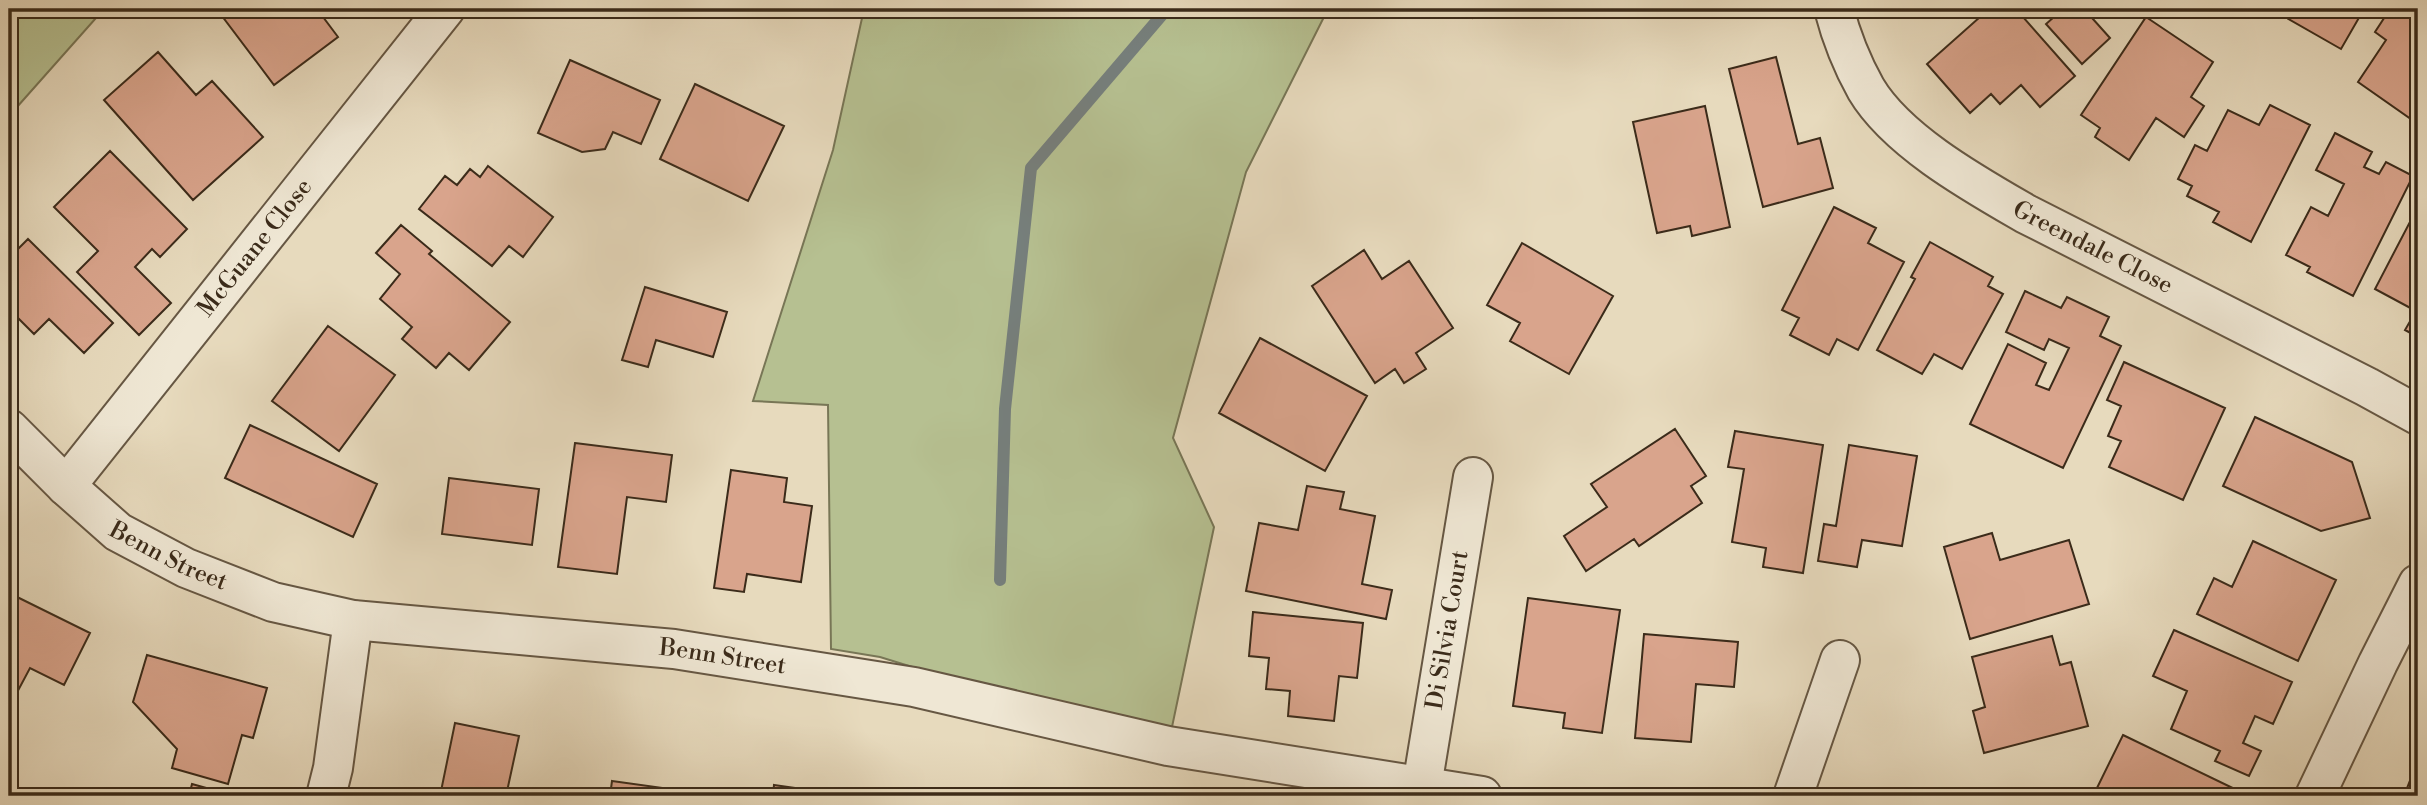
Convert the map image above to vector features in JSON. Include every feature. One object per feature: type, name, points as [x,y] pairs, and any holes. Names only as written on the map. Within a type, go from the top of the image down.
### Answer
[{"type":"street","name":"McGuane Close","points":[[66,486],[445,9]]},
{"type":"street","name":"Greendale Close","points":[[1834,9],[1848,53],[1867,91],[1895,125],[1953,169],[2026,214],[2418,415]]},
{"type":"street","name":"Benn Street","points":[[9,429],[66,486],[118,532],[186,568],[273,601],[353,620],[674,649],[914,687],[1168,746],[1482,796]]},
{"type":"street","name":"Di Silvia Court","points":[[1422,786],[1473,477]]},
{"type":"street","points":[[2315,796],[2418,584]]},
{"type":"street","points":[[326,796],[333,768],[353,620]]},
{"type":"street","points":[[1793,796],[1840,660]]},
{"type":"green space","points":[[9,9],[104,9],[9,116]]},
{"type":"green space","points":[[864,9],[1328,9],[1246,172],[1173,438],[1214,527],[1168,746],[880,657],[831,649],[828,405],[753,401],[833,150]]},
{"type":"building","points":[[224,9],[317,9],[338,37],[274,85],[219,12]]},
{"type":"building","points":[[1468,9],[1494,9],[1473,18]]},
{"type":"building","points":[[1520,9],[1535,9],[1522,15]]},
{"type":"building","points":[[1989,9],[2016,9],[2075,76],[2040,107],[2021,85],[2000,104],[1991,94],[1970,113],[1927,64]]},
{"type":"building","points":[[2063,9],[2084,9],[2110,38],[2082,64],[2046,24]]},
{"type":"building","points":[[2271,9],[2364,9],[2341,49]]},
{"type":"building","points":[[2390,9],[2418,9],[2418,124],[2358,82],[2386,40],[2375,32]]},
{"type":"building","points":[[2146,17],[2213,62],[2191,97],[2204,106],[2184,137],[2156,118],[2129,160],[2095,137],[2100,128],[2081,115]]},
{"type":"building","points":[[158,52],[196,95],[212,81],[263,137],[193,200],[104,100]]},
{"type":"building","points":[[1776,57],[1798,144],[1820,138],[1833,188],[1763,207],[1729,69]]},
{"type":"building","points":[[570,60],[660,100],[641,144],[613,132],[605,149],[582,152],[538,133]]},
{"type":"building","points":[[695,84],[784,126],[748,201],[660,159]]},
{"type":"building","points":[[2270,105],[2310,125],[2251,242],[2213,222],[2219,212],[2187,196],[2192,186],[2178,179],[2195,145],[2207,151],[2228,110],[2259,125]]},
{"type":"building","points":[[1705,106],[1730,227],[1692,236],[1690,226],[1657,233],[1633,122]]},
{"type":"building","points":[[2335,133],[2372,152],[2364,167],[2379,174],[2386,162],[2413,176],[2353,296],[2307,272],[2310,267],[2286,255],[2311,207],[2328,216],[2344,184],[2316,170]]},
{"type":"building","points":[[110,151],[187,229],[160,257],[152,249],[135,267],[171,303],[139,335],[77,272],[98,251],[54,207]]},
{"type":"building","points":[[488,166],[553,217],[523,257],[509,246],[492,266],[419,209],[445,176],[457,185],[470,169],[480,177]]},
{"type":"building","points":[[1834,207],[1876,228],[1868,243],[1904,262],[1858,350],[1837,339],[1829,355],[1790,335],[1799,318],[1782,310]]},
{"type":"building","points":[[2412,218],[2418,221],[2418,337],[2405,330],[2416,311],[2375,289]]},
{"type":"building","points":[[401,225],[432,251],[429,254],[510,322],[469,370],[449,353],[436,368],[402,339],[412,327],[380,299],[400,274],[376,253]]},
{"type":"building","points":[[28,239],[113,323],[84,353],[49,319],[34,334],[9,309],[9,258]]},
{"type":"building","points":[[1930,242],[1993,277],[1988,286],[2003,294],[1962,369],[1934,354],[1922,374],[1877,350],[1915,279],[1911,277]]},
{"type":"building","points":[[1522,243],[1613,296],[1569,374],[1510,341],[1520,323],[1487,305]]},
{"type":"building","points":[[1364,250],[1382,279],[1409,261],[1453,328],[1416,353],[1426,369],[1404,383],[1395,369],[1375,383],[1312,286]]},
{"type":"building","points":[[645,287],[727,312],[713,357],[656,340],[648,367],[622,360]]},
{"type":"building","points":[[2025,291],[2061,308],[2067,297],[2109,317],[2100,336],[2121,346],[2063,468],[1970,424],[2008,344],[2046,363],[2036,385],[2049,390],[2069,348],[2049,339],[2044,350],[2006,332]]},
{"type":"building","points":[[328,326],[395,375],[339,451],[272,401]]},
{"type":"building","points":[[1260,338],[1367,396],[1325,471],[1219,413]]},
{"type":"building","points":[[2124,362],[2225,408],[2183,500],[2109,467],[2121,441],[2108,436],[2121,406],[2107,400]]},
{"type":"building","points":[[2255,417],[2352,462],[2370,518],[2321,531],[2223,486]]},
{"type":"building","points":[[250,425],[377,484],[353,537],[225,478]]},
{"type":"building","points":[[1675,429],[1706,476],[1691,486],[1702,503],[1639,546],[1634,539],[1586,571],[1564,536],[1607,507],[1591,484]]},
{"type":"building","points":[[1735,431],[1823,445],[1803,573],[1763,567],[1766,548],[1732,542],[1744,469],[1728,467]]},
{"type":"building","points":[[575,443],[672,455],[666,502],[627,497],[617,574],[558,567]]},
{"type":"building","points":[[1849,445],[1917,456],[1902,546],[1862,540],[1857,567],[1818,561],[1824,524],[1836,526]]},
{"type":"building","points":[[731,470],[787,478],[784,502],[812,506],[801,582],[747,574],[744,592],[714,588]]},
{"type":"building","points":[[449,478],[539,489],[532,545],[442,534]]},
{"type":"building","points":[[1307,486],[1344,492],[1340,509],[1375,516],[1362,584],[1392,590],[1386,619],[1246,591],[1259,523],[1298,530]]},
{"type":"building","points":[[1992,533],[2000,560],[2069,540],[2089,604],[1970,639],[1944,547]]},
{"type":"building","points":[[2253,541],[2336,580],[2298,661],[2197,614],[2214,578],[2232,587]]},
{"type":"building","points":[[9,593],[90,633],[64,685],[30,668],[13,700],[9,697]]},
{"type":"building","points":[[1528,598],[1620,610],[1602,733],[1563,728],[1565,713],[1513,706]]},
{"type":"building","points":[[1253,612],[1363,623],[1357,678],[1339,676],[1334,721],[1288,716],[1290,691],[1266,689],[1269,658],[1249,656]]},
{"type":"building","points":[[2174,630],[2292,682],[2273,724],[2255,716],[2243,743],[2261,751],[2249,776],[2215,761],[2220,751],[2171,729],[2187,691],[2153,676]]},
{"type":"building","points":[[1644,634],[1738,642],[1734,687],[1696,684],[1691,742],[1635,738]]},
{"type":"building","points":[[2052,636],[2060,665],[2071,662],[2088,726],[1984,753],[1973,711],[1985,707],[1972,657]]},
{"type":"building","points":[[147,655],[267,688],[253,738],[242,735],[228,784],[172,768],[177,749],[133,702]]},
{"type":"building","points":[[455,723],[519,736],[506,796],[440,796]]},
{"type":"building","points":[[2123,735],[2243,793],[2241,796],[2104,796],[2095,792]]},
{"type":"building","points":[[2418,760],[2418,796],[2404,796]]},
{"type":"building","points":[[612,781],[692,792],[692,796],[610,796]]},
{"type":"building","points":[[192,784],[235,796],[189,796]]},
{"type":"building","points":[[774,785],[824,792],[823,796],[773,796]]},
{"type":"waterway","points":[[1000,580],[1005,409],[1031,168],[1167,9]]}]
